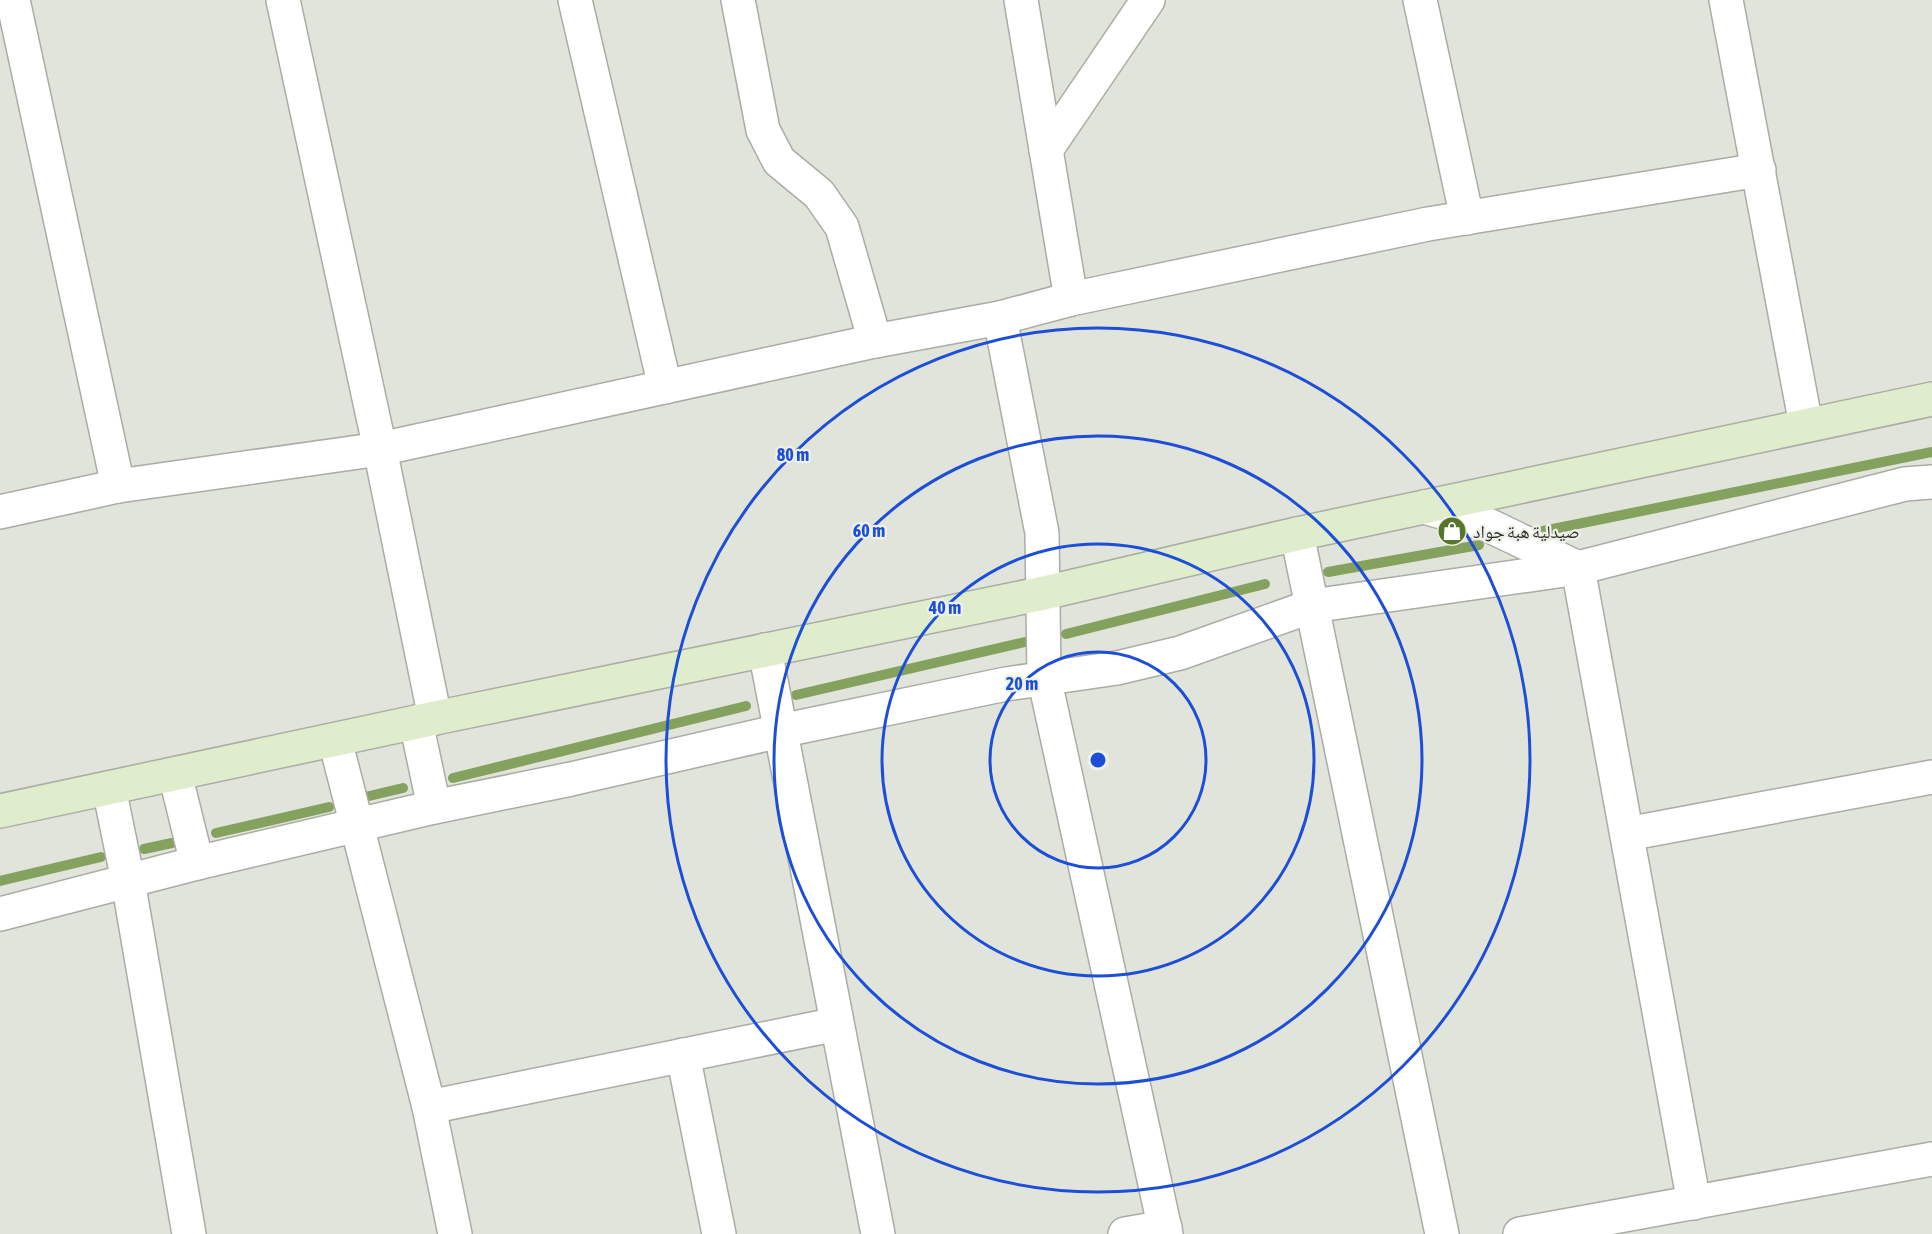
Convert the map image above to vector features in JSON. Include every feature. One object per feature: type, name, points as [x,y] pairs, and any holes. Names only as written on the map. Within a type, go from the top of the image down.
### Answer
[{"type":"street","points":[[13,0],[118,486]]},
{"type":"street","points":[[282,0],[380,449],[426,720],[434,807]]},
{"type":"street","points":[[575,0],[665,387]]},
{"type":"street","points":[[738,0],[763,130],[779,161],[819,194],[842,227],[875,341]]},
{"type":"street","points":[[1022,0],[1071,298]]},
{"type":"street","points":[[1046,150],[1148,0]]},
{"type":"street","points":[[1420,0],[1467,218]]},
{"type":"street","points":[[1726,0],[1806,425]]},
{"type":"street","points":[[0,512],[118,486],[380,449],[875,341],[1000,318],[1071,298],[1467,218],[1759,170]]},
{"type":"street","points":[[1000,318],[1042,533],[1044,677],[1165,1230],[1125,1234]]},
{"type":"street","points":[[0,811],[1044,592],[1297,534],[1932,399]]},
{"type":"street","points":[[0,914],[128,880],[434,807],[571,779],[780,731],[1044,677],[1118,668],[1180,653],[1312,606],[1578,568],[1905,484],[1932,482]]},
{"type":"street","points":[[1424,507],[1488,525],[1578,568]]},
{"type":"street","points":[[1297,534],[1442,1234]]},
{"type":"street","points":[[1578,568],[1694,1203]]},
{"type":"street","points":[[765,650],[878,1234]]},
{"type":"street","points":[[334,740],[429,1107],[455,1234]]},
{"type":"street","points":[[175,774],[197,863]]},
{"type":"street","points":[[1627,834],[1932,777]]},
{"type":"street","points":[[109,788],[128,880],[189,1234]]},
{"type":"street","points":[[429,1107],[837,1024]]},
{"type":"street","points":[[683,1055],[719,1234]]},
{"type":"street","points":[[1520,1234],[1932,1159]]},
{"type":"waterway","points":[[1543,531],[1932,452]]},
{"type":"waterway","points":[[1328,572],[1479,545]]},
{"type":"waterway","points":[[1066,634],[1265,584]]},
{"type":"waterway","points":[[796,695],[1025,642]]},
{"type":"waterway","points":[[453,778],[746,706]]},
{"type":"waterway","points":[[365,797],[403,788]]},
{"type":"waterway","points":[[216,833],[329,807]]},
{"type":"waterway","points":[[144,849],[172,843]]},
{"type":"waterway","points":[[0,881],[101,857]]},
{"type":"place","name":"صيدلية هبة جواد","points":[[1452,531]]}]
